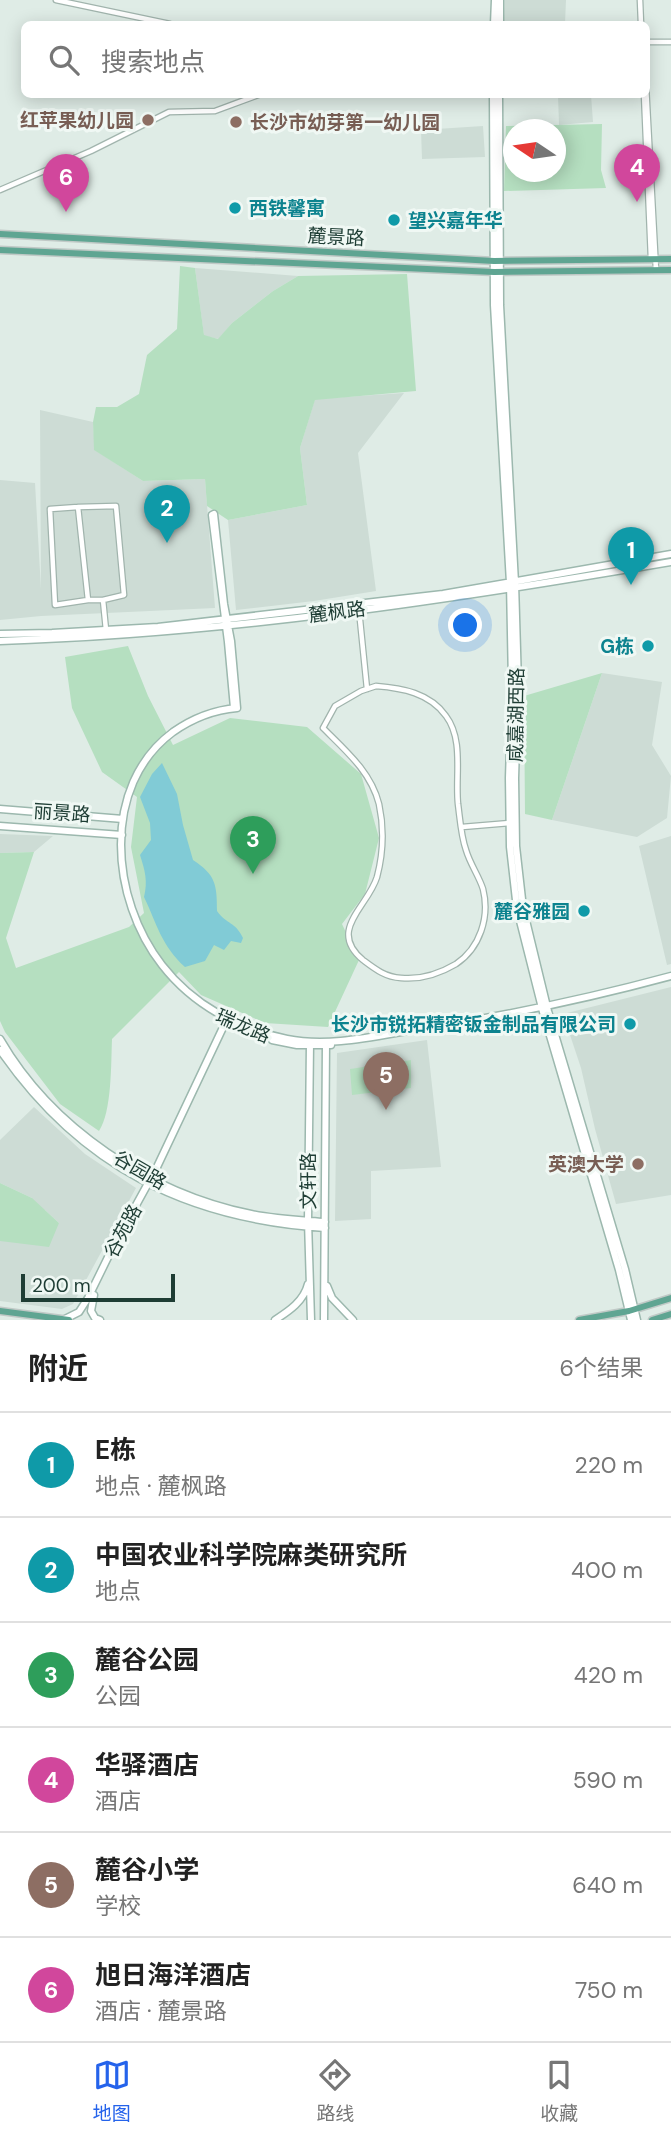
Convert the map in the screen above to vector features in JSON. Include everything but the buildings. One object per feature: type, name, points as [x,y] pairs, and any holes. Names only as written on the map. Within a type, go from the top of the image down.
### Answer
[{"type":"main road","points":[[494,21],[495,0]]},
{"type":"main road","points":[[500,0],[500,21]]},
{"type":"main road","name":"咸嘉湖西路","points":[[493,98],[497,261]]},
{"type":"main road","name":"咸嘉湖西路","points":[[499,98],[497,272],[518,684],[516,846],[523,908],[545,1008]]},
{"type":"main road","name":"麓景路","points":[[0,234],[497,261],[671,259]]},
{"type":"main road","name":"麓景路","points":[[0,250],[497,272],[671,270]]},
{"type":"main road","points":[[214,514],[226,622],[212,515],[214,514]]},
{"type":"main road","points":[[0,634],[226,622],[512,586],[671,554]]},
{"type":"main road","name":"麓枫路","points":[[0,640],[158,633],[226,622],[359,610],[671,562]]},
{"type":"main road","name":"咸嘉湖西路","points":[[512,586],[510,847],[517,909],[625,1269],[632,1310],[631,1320]]},
{"type":"main road","name":"瑞龙路","points":[[226,622],[235,707],[218,708],[194,716],[170,731],[140,761],[130,783],[120,835],[121,882],[130,917],[159,965],[198,1005],[270,1039],[326,1044],[478,1024],[671,978]]},
{"type":"main road","name":"丽景路","points":[[0,809],[122,819]]},
{"type":"main road","name":"丽景路","points":[[0,826],[120,835]]},
{"type":"main road","name":"谷苑路","points":[[100,1320],[95,1318],[91,1311],[92,1300],[228,1021]]},
{"type":"main road","name":"谷园路","points":[[0,1039],[31,1082],[62,1116],[151,1182]]},
{"type":"main road","name":"文轩路","points":[[310,1044],[308,1224],[311,1320]]},
{"type":"main road","name":"文轩路","points":[[324,1320],[326,1044]]},
{"type":"main road","name":"谷园路","points":[[0,1051],[58,1120],[102,1155],[177,1197],[230,1215],[264,1222],[325,1225]]},
{"type":"main road","name":"谷苑路","points":[[63,1320],[75,1315],[86,1303],[151,1182]]},
{"type":"main road","points":[[275,1320],[303,1297],[309,1272]]},
{"type":"main road","points":[[326,1273],[328,1291],[332,1298],[353,1320]]},
{"type":"main road","points":[[579,1320],[632,1310],[671,1298]]},
{"type":"main road","name":"咸嘉湖西路","points":[[632,1310],[637,1320]]},
{"type":"main road","points":[[0,1311],[69,1320]]},
{"type":"main road","points":[[652,1320],[671,1314]]},
{"type":"street","points":[[56,0],[156,21]]},
{"type":"street","points":[[640,0],[641,21]]},
{"type":"street","points":[[650,42],[671,41]]},
{"type":"street","points":[[0,190],[91,151],[169,112],[215,111],[250,98]]},
{"type":"street","points":[[644,98],[653,259],[656,270]]},
{"type":"street","points":[[647,98],[653,259]]},
{"type":"street","points":[[116,506],[124,595],[103,600],[55,605],[50,509],[116,506]]},
{"type":"street","points":[[78,507],[88,600]]},
{"type":"street","points":[[103,600],[106,630]]},
{"type":"street","points":[[359,610],[367,689]]},
{"type":"street","points":[[376,686],[416,693],[446,714],[453,727],[457,747],[458,802],[464,846],[482,888],[485,915],[473,947],[460,961],[445,971],[430,976],[400,978],[381,973],[356,954],[350,943],[352,917],[374,887],[377,875],[382,842],[379,806],[363,770],[323,728],[335,706],[367,689],[376,686]]},
{"type":"street","points":[[462,827],[510,823]]},
{"type":"shaded area","points":[[505,0],[566,0],[565,21],[504,21]]},
{"type":"shaded area","points":[[558,98],[591,98],[593,122],[566,124],[566,119],[559,119]]},
{"type":"shaded area","points":[[483,126],[485,157],[422,159],[421,130]]},
{"type":"shaded area","points":[[195,268],[298,276],[273,291],[232,323],[219,339],[204,336]]},
{"type":"shaded area","points":[[404,393],[358,453],[376,591],[236,610],[228,520],[307,505],[300,448],[315,399]]},
{"type":"shaded area","points":[[40,410],[93,422],[95,450],[143,481],[205,479],[215,608],[0,620],[0,480],[35,483],[41,589]]},
{"type":"shaded area","points":[[602,673],[662,682],[652,745],[671,776],[667,818],[637,837],[552,820]]},
{"type":"shaded area","points":[[0,834],[53,836],[34,852],[0,853]]},
{"type":"shaded area","points":[[671,836],[671,964],[667,965],[639,846]]},
{"type":"shaded area","points":[[671,987],[671,1195],[616,1204],[581,1068],[563,1014]]},
{"type":"shaded area","points":[[427,1040],[441,1167],[371,1171],[371,1219],[335,1221],[337,1053]]},
{"type":"shaded area","points":[[34,1107],[85,1154],[136,1188],[73,1304],[62,1309],[0,1301],[0,1241],[59,1223],[45,1210],[32,1209],[32,1198],[0,1183],[0,1140]]},
{"type":"green space","points":[[602,124],[601,170],[606,188],[504,191],[504,182],[566,182],[566,125]]},
{"type":"green space","points":[[180,266],[195,268],[204,335],[218,339],[232,323],[273,291],[298,276],[407,274],[416,391],[315,400],[300,448],[307,505],[228,520],[207,506],[205,479],[143,481],[94,450],[93,422],[96,407],[117,407],[139,394],[147,355],[177,329]]},
{"type":"green space","points":[[128,646],[148,696],[173,745],[230,718],[307,727],[361,774],[379,838],[365,894],[342,924],[359,960],[328,1027],[265,1023],[201,995],[179,972],[112,1039],[109,1100],[99,1131],[60,1104],[5,1032],[0,1021],[0,853],[34,852],[6,938],[16,968],[129,927],[144,913],[131,847],[137,797],[102,772],[72,708],[65,657]]},
{"type":"green space","points":[[602,673],[552,820],[525,814],[524,696]]},
{"type":"green space","points":[[411,1060],[411,1088],[352,1095],[350,1069]]},
{"type":"green space","points":[[0,1183],[32,1198],[59,1223],[49,1247],[0,1241]]},
{"type":"water","points":[[162,763],[177,794],[193,860],[214,881],[217,911],[243,938],[241,943],[231,941],[224,950],[214,945],[205,961],[185,967],[165,942],[144,897],[146,886],[140,855],[151,840],[150,823],[140,797],[152,774]]},
{"type":"place","name":"红苹果幼儿园","points":[[148,120]]},
{"type":"place","name":"长沙市幼芽第一幼儿园","points":[[236,122]]},
{"type":"place","name":"华驿酒店","points":[[637,202]]},
{"type":"place","name":"西铁馨寓","points":[[235,208]]},
{"type":"place","name":"旭日海洋酒店","points":[[66,212]]},
{"type":"place","name":"望兴嘉年华","points":[[394,220]]},
{"type":"place","name":"中国农业科学院麻类研究所","points":[[167,543]]},
{"type":"place","name":"E栋","points":[[631,585]]},
{"type":"place","name":"G栋","points":[[648,646]]},
{"type":"place","name":"麓谷公园","points":[[253,874]]},
{"type":"place","name":"麓谷雅园","points":[[584,911]]},
{"type":"place","name":"长沙市锐拓精密钣金制品有限公司","points":[[630,1024]]},
{"type":"place","name":"麓谷小学","points":[[386,1110]]},
{"type":"place","name":"英澳大学","points":[[638,1164]]}]
